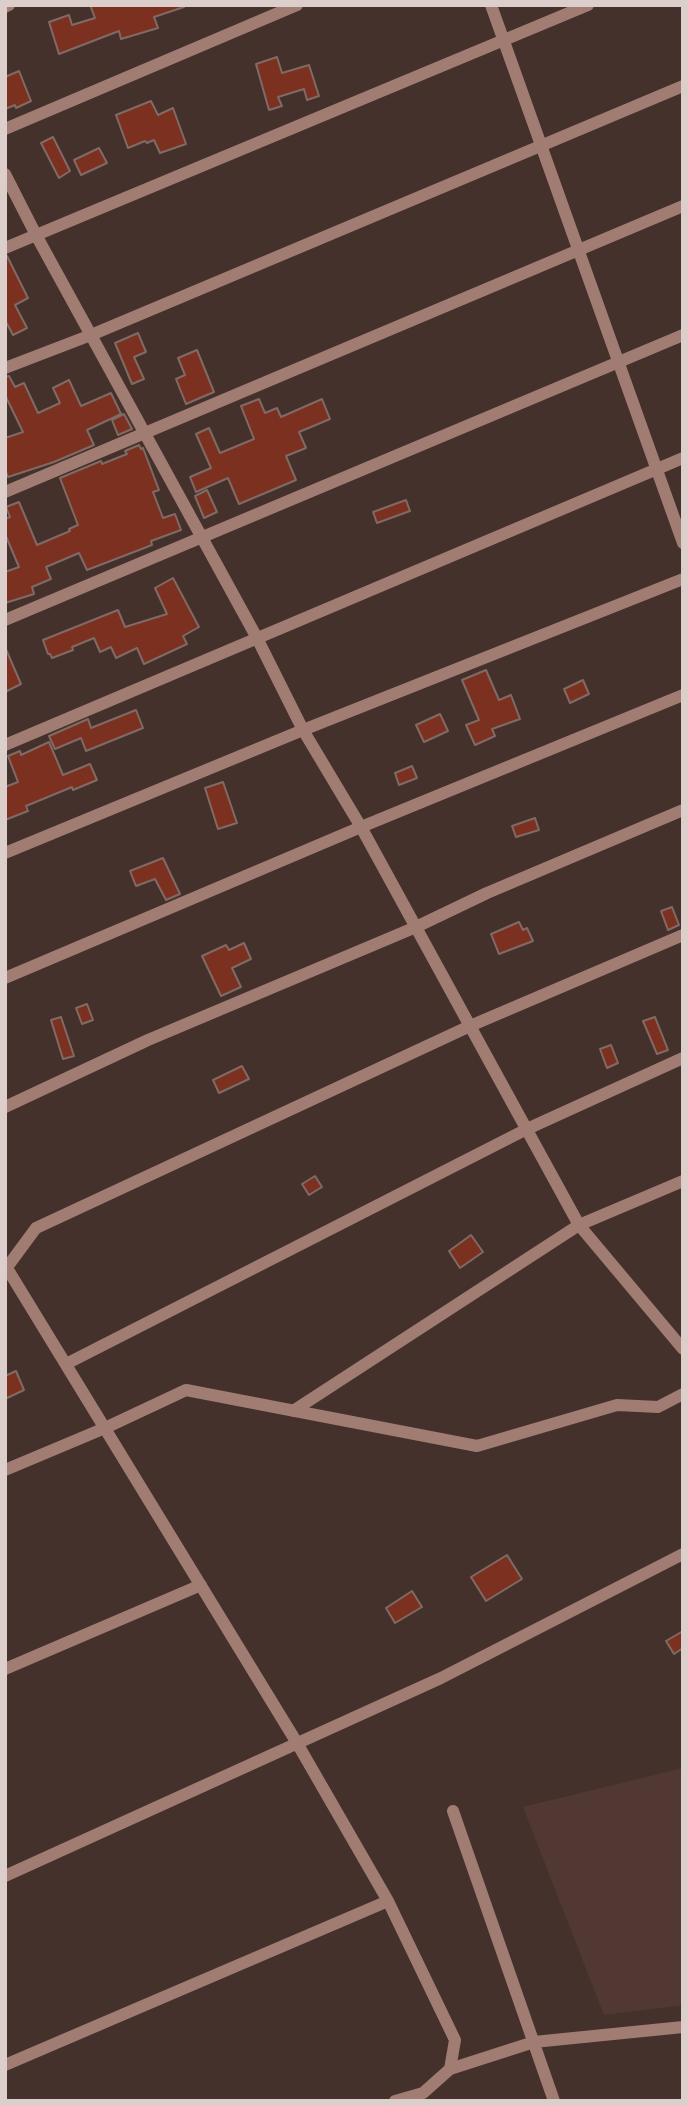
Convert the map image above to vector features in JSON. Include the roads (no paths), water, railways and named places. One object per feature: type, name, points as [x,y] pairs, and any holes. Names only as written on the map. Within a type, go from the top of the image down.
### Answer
[{"type":"street","points":[[5,129],[297,5]]},
{"type":"street","points":[[491,5],[683,543]]},
{"type":"street","points":[[5,248],[588,5]]},
{"type":"street","points":[[5,368],[91,335],[683,86]]},
{"type":"street","points":[[5,174],[257,638],[303,730],[361,827],[579,1225],[683,1349]]},
{"type":"street","points":[[5,492],[683,206]]},
{"type":"street","points":[[5,620],[683,335]]},
{"type":"street","points":[[5,745],[683,458]]},
{"type":"street","points":[[5,853],[303,730],[683,579]]},
{"type":"street","points":[[5,978],[361,827],[683,695]]},
{"type":"street","points":[[5,1107],[148,1040],[683,810]]},
{"type":"street","points":[[450,2069],[455,2040],[388,1900],[201,1585],[6,1268],[36,1228],[470,1026],[683,934]]},
{"type":"street","points":[[66,1364],[527,1129],[683,1058]]},
{"type":"street","points":[[293,1411],[579,1225],[683,1181]]},
{"type":"street","points":[[5,1470],[186,1390],[477,1446],[617,1405],[658,1407],[683,1394]]},
{"type":"street","points":[[5,1876],[441,1678],[683,1554]]},
{"type":"street","points":[[5,1669],[201,1585]]},
{"type":"street","points":[[453,1811],[554,2101]]},
{"type":"street","points":[[5,2065],[388,1900]]},
{"type":"street","points":[[395,2101],[423,2093],[450,2069],[534,2042],[683,2027]]}]
